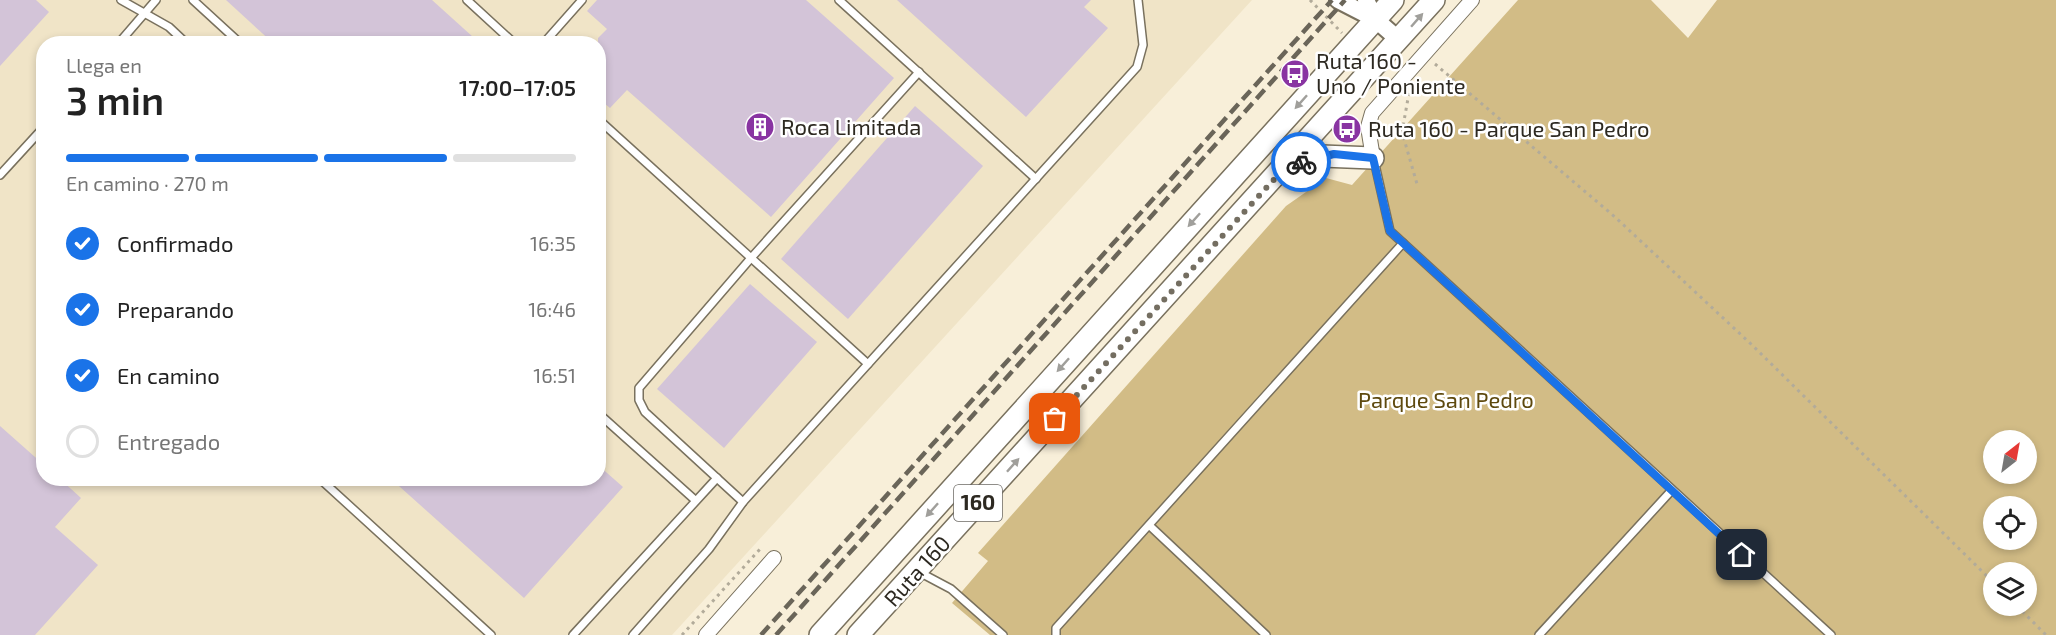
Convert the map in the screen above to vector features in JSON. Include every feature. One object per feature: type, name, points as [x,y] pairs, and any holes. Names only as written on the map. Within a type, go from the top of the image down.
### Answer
[{"type":"highway","name":"Ruta 160","points":[[820,635],[1354,43],[1371,10],[1393,0]]},
{"type":"highway","name":"Ruta 160","points":[[858,635],[1279,174],[1434,0]]},
{"type":"highway","points":[[1279,174],[1298,163],[1322,156],[1373,158]]},
{"type":"street","points":[[1338,0],[1371,10],[1399,40]]},
{"type":"street","points":[[1373,158],[1368,134],[1369,120],[1472,0]]},
{"type":"street","points":[[706,635],[774,558]]},
{"type":"lane","points":[[121,0],[169,27],[179,36]]},
{"type":"lane","points":[[125,36],[156,0]]},
{"type":"lane","points":[[193,0],[231,36]]},
{"type":"lane","points":[[467,0],[506,36]]},
{"type":"lane","points":[[550,36],[582,0]]},
{"type":"lane","points":[[839,0],[1036,178]]},
{"type":"lane","points":[[633,635],[709,549],[744,502],[1141,60],[1143,45],[1138,0]]},
{"type":"lane","points":[[744,502],[645,412],[638,393],[645,378],[919,72]]},
{"type":"lane","points":[[606,126],[868,364]]},
{"type":"lane","points":[[0,176],[36,136]]},
{"type":"lane","points":[[1373,158],[1390,231],[1830,635]]},
{"type":"lane","points":[[1056,635],[1056,628],[1403,243]]},
{"type":"lane","points":[[606,420],[695,500]]},
{"type":"lane","points":[[573,635],[717,478]]},
{"type":"lane","points":[[328,486],[491,635]]},
{"type":"lane","points":[[1539,635],[1671,490]]},
{"type":"lane","points":[[1150,526],[1266,635]]},
{"type":"lane","points":[[917,570],[951,588],[1003,635]]},
{"type":"path","points":[[1310,0],[1320,14],[1354,43]]},
{"type":"path","points":[[1425,53],[1615,217],[1752,345],[1983,572]]},
{"type":"path","points":[[1399,83],[1410,94],[1402,132],[1417,184]]},
{"type":"path","points":[[682,635],[761,548]]},
{"type":"path","points":[[2027,616],[2046,635]]},
{"type":"shaded area","points":[[0,0],[1252,0],[672,635],[0,635]]},
{"type":"green space","name":"Parque San Pedro","points":[[1518,0],[1651,0],[1688,38],[1717,0],[2056,0],[2056,635],[990,635],[952,603],[988,561],[978,553],[1286,206],[1326,178],[1352,185]]},
{"type":"building","points":[[0,0],[36,0],[49,12],[0,66]]},
{"type":"building","points":[[226,0],[432,0],[472,36],[265,36]]},
{"type":"building","name":"Roca Limitada","points":[[597,0],[806,0],[894,78],[771,217],[627,90],[610,108],[606,105],[606,36],[600,36],[607,29],[587,11]]},
{"type":"building","points":[[897,0],[1091,0],[1084,7],[1108,28],[1026,117]]},
{"type":"building","points":[[915,106],[983,166],[848,319],[781,259]]},
{"type":"building","points":[[750,284],[817,342],[724,448],[657,389]]},
{"type":"building","points":[[0,426],[36,458],[36,486],[68,486],[81,498],[55,527],[98,565],[35,635],[0,635]]},
{"type":"building","points":[[606,472],[623,487],[524,598],[399,486],[606,486]]},
{"type":"railway","points":[[761,635],[1332,0]]},
{"type":"railway","points":[[776,635],[1345,0]]},
{"type":"way so far","points":[[1055,419],[1279,174],[1301,162]]},
{"type":"place","name":"Ruta 160 - Uno / Poniente","points":[[1295,74]]},
{"type":"place","name":"Roca Limitada","points":[[760,127]]},
{"type":"place","name":"Ruta 160 - Parque San Pedro","points":[[1347,129]]},
{"type":"route","points":[[1301,162],[1334,154],[1373,158],[1390,231],[1742,555]]}]
